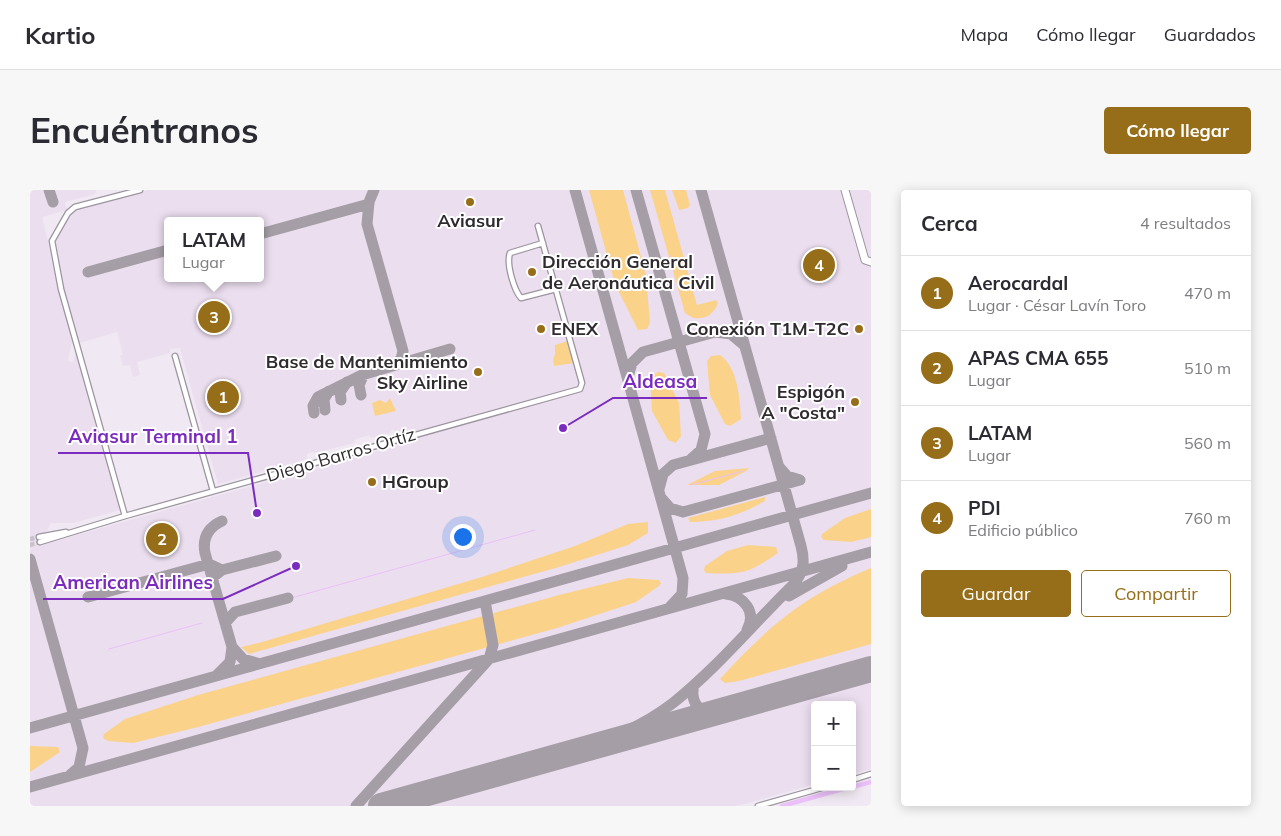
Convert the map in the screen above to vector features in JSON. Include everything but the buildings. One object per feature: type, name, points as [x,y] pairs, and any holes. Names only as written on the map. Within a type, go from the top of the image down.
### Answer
[{"type":"highway","points":[[845,190],[864,258],[867,263],[871,262]]},
{"type":"street","points":[[125,516],[61,289],[52,238],[68,212],[75,208],[140,190]]},
{"type":"street","points":[[538,226],[543,243],[556,289],[521,298],[516,289],[508,262],[510,253],[543,243]]},
{"type":"street","name":"Diego Barros Ortíz","points":[[40,540],[578,390],[582,383],[556,289]]},
{"type":"street","points":[[175,356],[213,491]]},
{"type":"street","points":[[856,779],[871,774]]},
{"type":"street","points":[[758,806],[811,791]]},
{"type":"shaded area","points":[[30,190],[96,190],[95,194],[65,202],[67,210],[42,217],[72,341],[68,361],[73,362],[75,354],[77,355],[120,510],[73,523],[51,523],[47,531],[39,536],[41,545],[413,441],[411,432],[403,434],[392,429],[390,433],[371,438],[369,435],[354,440],[355,443],[314,453],[311,452],[307,454],[307,459],[218,484],[180,348],[170,349],[170,353],[137,362],[140,375],[133,377],[130,365],[123,366],[120,356],[123,354],[117,332],[79,343],[60,279],[54,246],[54,240],[70,214],[76,210],[148,190],[871,190],[871,769],[856,773],[856,701],[811,701],[811,785],[737,806],[30,806]]},
{"type":"shaded area","points":[[589,190],[623,190],[646,275],[650,323],[647,329],[638,330],[615,284]]},
{"type":"shaded area","points":[[650,190],[665,190],[697,305],[716,300],[718,303],[714,311],[708,316],[693,318],[685,313]]},
{"type":"shaded area","points":[[672,190],[686,190],[690,205],[688,208],[679,210]]},
{"type":"shaded area","points":[[568,341],[574,363],[554,366],[555,345]]},
{"type":"shaded area","points":[[720,355],[731,367],[739,394],[741,419],[730,426],[725,424],[710,395],[707,361],[711,356]]},
{"type":"shaded area","points":[[658,372],[664,373],[679,403],[681,436],[676,443],[668,440],[652,411],[650,377]]},
{"type":"shaded area","points":[[390,398],[396,411],[375,416],[372,403],[380,400],[386,403]]},
{"type":"shaded area","points":[[749,468],[719,485],[687,485],[715,471]]},
{"type":"shaded area","points":[[765,497],[765,501],[756,506],[729,517],[710,521],[690,522],[688,518]]},
{"type":"shaded area","points":[[871,509],[871,537],[851,542],[824,540],[821,537],[822,534],[845,518]]},
{"type":"shaded area","points":[[648,522],[648,533],[628,545],[559,567],[249,654],[241,647],[482,577],[575,546],[628,524]]},
{"type":"shaded area","points":[[748,545],[776,547],[778,553],[752,569],[737,573],[706,573],[704,570],[705,566],[727,551]]},
{"type":"shaded area","points":[[871,568],[871,644],[739,681],[725,683],[720,679],[755,643],[788,614],[825,590]]},
{"type":"shaded area","points":[[628,578],[659,580],[661,583],[636,602],[557,628],[198,727],[133,743],[108,741],[103,738],[104,734],[125,719],[198,695],[559,595]]},
{"type":"shaded area","points":[[30,746],[58,747],[60,752],[30,772]]},
{"type":"waterway","points":[[691,485],[743,471]]},
{"type":"waterway","points":[[295,597],[535,530]]},
{"type":"waterway","points":[[109,649],[202,623]]},
{"type":"waterway","points":[[856,786],[871,782]]},
{"type":"waterway","points":[[782,806],[836,791]]},
{"type":"taxiway","points":[[49,190],[53,202]]},
{"type":"taxiway","points":[[374,190],[369,202],[367,224],[403,351],[401,359],[395,364]]},
{"type":"taxiway","points":[[575,190],[683,578],[682,594],[669,608]]},
{"type":"taxiway","points":[[636,190],[705,434],[701,450],[690,460]]},
{"type":"taxiway","points":[[573,752],[625,732],[650,719],[673,703],[720,661],[793,585],[803,566],[801,546],[701,190]]},
{"type":"taxiway","points":[[264,233],[369,204]]},
{"type":"taxiway","points":[[88,272],[164,251]]},
{"type":"taxiway","points":[[628,377],[632,363],[643,352],[715,332],[731,334],[744,345]]},
{"type":"taxiway","points":[[314,413],[313,406],[318,397],[362,375],[450,349]]},
{"type":"taxiway","points":[[361,395],[359,385],[364,374]]},
{"type":"taxiway","points":[[341,400],[340,392],[347,382]]},
{"type":"taxiway","points":[[325,410],[324,399],[329,391]]},
{"type":"taxiway","points":[[659,489],[663,474],[673,465],[771,438]]},
{"type":"taxiway","points":[[662,499],[670,508],[683,512],[800,480],[787,476],[779,467]]},
{"type":"taxiway","points":[[30,728],[871,493]]},
{"type":"taxiway","points":[[222,521],[213,526],[208,533],[204,547],[205,553],[232,647],[243,659],[257,663]]},
{"type":"taxiway","points":[[30,787],[871,552]]},
{"type":"taxiway","points":[[217,574],[222,570],[276,556]]},
{"type":"taxiway","points":[[30,559],[83,748],[79,767],[69,776]]},
{"type":"taxiway","points":[[88,597],[209,564],[222,570]]},
{"type":"taxiway","points":[[789,596],[842,566]]},
{"type":"taxiway","points":[[726,594],[738,598],[747,606],[750,617],[747,630]]},
{"type":"taxiway","points":[[225,623],[235,612],[288,598]]},
{"type":"taxiway","points":[[356,806],[489,659],[493,645],[485,601]]},
{"type":"taxiway","points":[[217,675],[230,662],[232,647]]},
{"type":"taxiway","points":[[694,685],[693,696],[696,704],[702,710],[711,714]]},
{"type":"runway","points":[[381,806],[871,669]]},
{"type":"tunnel","points":[[30,539],[39,537]]},
{"type":"tunnel","points":[[30,545],[40,542]]},
{"type":"place","name":"Aviasur","points":[[470,202]]},
{"type":"place","name":"PDI","points":[[819,265]]},
{"type":"place","name":"Dirección General de Aeronáutica Civil","points":[[532,272]]},
{"type":"place","name":"LATAM","points":[[214,317]]},
{"type":"place","name":"ENEX","points":[[541,329]]},
{"type":"place","name":"Conexión T1M-T2C","points":[[859,329]]},
{"type":"place","name":"Base de Mantenimiento Sky Airline","points":[[478,372]]},
{"type":"place","name":"Aerocardal","points":[[223,397]]},
{"type":"place","name":"Espigón A \"Costa\"","points":[[855,402]]},
{"type":"place","name":"Aldeasa","points":[[563,428]]},
{"type":"place","name":"HGroup","points":[[372,482]]},
{"type":"place","name":"Aviasur Terminal 1","points":[[257,513]]},
{"type":"place","name":"APAS CMA 655","points":[[162,539]]},
{"type":"place","name":"American Airlines","points":[[296,566]]}]
